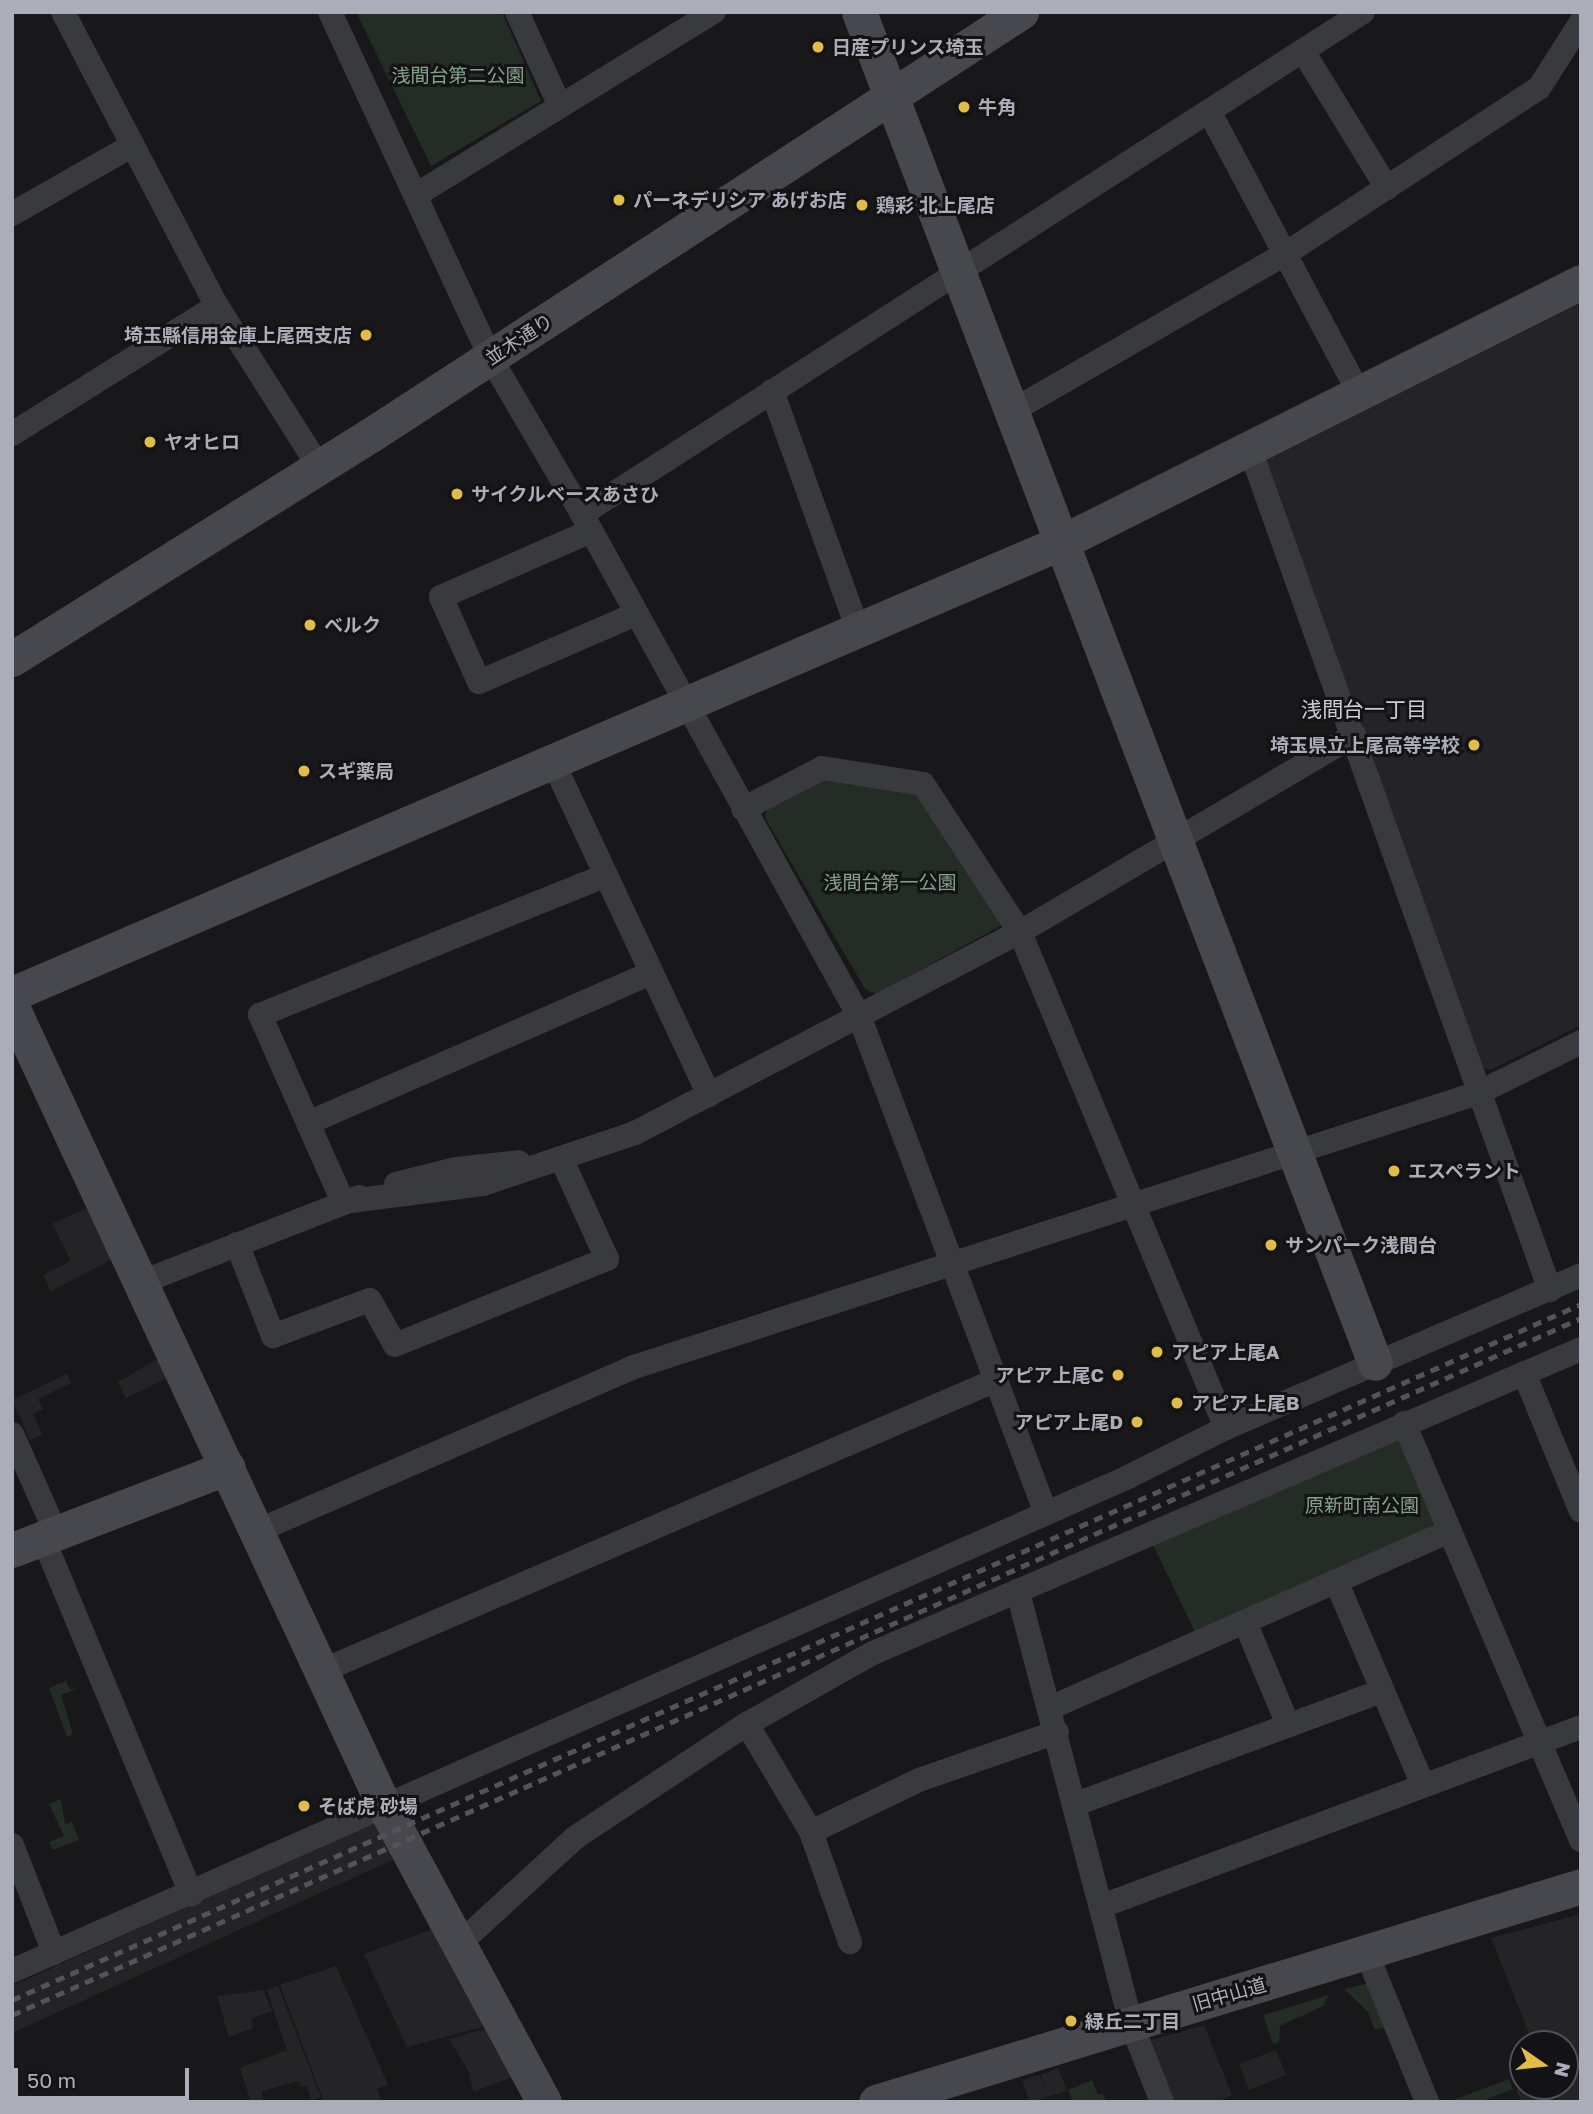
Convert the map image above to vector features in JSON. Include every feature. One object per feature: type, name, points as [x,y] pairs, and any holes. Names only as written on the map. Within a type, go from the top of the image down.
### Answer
[{"type":"street","points":[[63,12],[217,306],[319,467]]},
{"type":"street","points":[[330,12],[490,357],[586,522],[860,1018],[1045,1511]]},
{"type":"street","points":[[517,12],[560,106]]},
{"type":"street","points":[[859,12],[957,273],[1297,1148],[1376,1363]]},
{"type":"street","name":"並木通り","points":[[12,659],[319,467],[1021,12]]},
{"type":"street","points":[[636,614],[479,682],[441,597],[586,522],[772,391],[1363,12]]},
{"type":"street","points":[[415,195],[703,15]]},
{"type":"street","points":[[1012,411],[1285,254],[1539,88],[1581,22]]},
{"type":"street","points":[[1303,51],[1387,188]]},
{"type":"street","points":[[1209,111],[1359,393]]},
{"type":"street","points":[[12,214],[133,145]]},
{"type":"street","points":[[12,994],[1062,541],[1581,282]]},
{"type":"street","points":[[12,434],[217,306]]},
{"type":"street","points":[[772,391],[858,630]]},
{"type":"street","points":[[1250,449],[1550,1290]]},
{"type":"street","points":[[142,1282],[343,1202],[419,1176],[561,1158],[635,1133],[860,1018],[1020,932],[1175,838],[1354,735]]},
{"type":"street","points":[[553,762],[709,1095]]},
{"type":"street","points":[[743,809],[822,768],[923,784],[1020,932],[1131,1206],[1226,1428]]},
{"type":"street","points":[[343,1202],[260,1015],[606,875]]},
{"type":"street","points":[[308,1124],[652,973]]},
{"type":"street","points":[[12,1007],[324,1670],[384,1806],[544,2102]]},
{"type":"street","points":[[257,1531],[631,1368],[954,1265],[1297,1148],[1478,1093],[1581,1042]]},
{"type":"street","points":[[237,1244],[273,1336],[370,1300],[395,1345],[607,1259],[561,1158]]},
{"type":"street","points":[[12,1970],[191,1894],[1045,1511],[1126,1478],[1226,1428],[1581,1275]]},
{"type":"street","points":[[458,1945],[576,1837],[747,1724],[873,1653],[1581,1349]]},
{"type":"street","points":[[1524,1373],[1581,1511]]},
{"type":"street","points":[[324,1670],[996,1380]]},
{"type":"street","points":[[1404,1423],[1581,1840]]},
{"type":"street","points":[[12,1434],[37,1540],[191,1894]]},
{"type":"street","points":[[37,1540],[228,1467]]},
{"type":"street","points":[[1050,1708],[1450,1531]]},
{"type":"street","points":[[1336,1581],[1423,1786]]},
{"type":"street","points":[[1018,1591],[1076,1804],[1131,2023],[1162,2102]]},
{"type":"street","points":[[1245,1622],[1289,1725]]},
{"type":"street","points":[[1076,1804],[1382,1691]]},
{"type":"street","points":[[747,1724],[811,1832],[850,1942]]},
{"type":"street","points":[[1102,1906],[1581,1727]]},
{"type":"street","points":[[811,1832],[919,1780],[1057,1732]]},
{"type":"street","points":[[12,1844],[54,1953]]},
{"type":"street","name":"旧中山道","points":[[890,2100],[1131,2023],[1367,1954],[1581,1885]]},
{"type":"street","points":[[1367,1954],[1427,2102]]},
{"type":"shaded area","name":"埼玉県立上尾高等学校","points":[[1581,297],[1581,1025],[1490,1070],[1483,1067],[1266,465],[1270,454]]},
{"type":"shaded area","points":[[86,1208],[113,1259],[51,1291],[43,1275],[71,1261],[52,1224]]},
{"type":"shaded area","points":[[161,1357],[170,1377],[126,1398],[118,1382]]},
{"type":"shaded area","points":[[67,1374],[71,1383],[38,1399],[43,1409],[33,1414],[42,1434],[30,1440],[12,1400]]},
{"type":"shaded area","points":[[373,1822],[393,1860],[12,2033],[12,1986]]},
{"type":"shaded area","points":[[1581,1914],[1581,2102],[1556,2100],[1579,2100],[1579,2030],[1527,2030],[1491,1938]]},
{"type":"shaded area","points":[[433,1929],[486,2026],[407,2047],[364,1954]]},
{"type":"shaded area","points":[[336,1966],[388,2085],[377,2089],[382,2102],[324,2102],[280,1985]]},
{"type":"shaded area","points":[[278,1986],[321,2097],[311,2101],[307,2086],[301,2087],[298,2081],[262,2091],[264,2102],[251,2102],[240,2068],[287,2050],[267,1990]]},
{"type":"shaded area","points":[[263,1990],[272,2011],[251,2019],[253,2028],[229,2037],[217,1996]]},
{"type":"shaded area","points":[[1204,2025],[1232,2095],[1216,2102],[1172,2102],[1148,2041]]},
{"type":"shaded area","points":[[488,2028],[515,2076],[473,2092],[469,2072],[449,2039]]},
{"type":"shaded area","points":[[1276,2050],[1286,2075],[1249,2090],[1239,2064]]},
{"type":"shaded area","points":[[1058,2068],[1067,2091],[1030,2102],[1022,2081],[1039,2075],[1045,2087],[1041,2075]]},
{"type":"shaded area","points":[[1520,2100],[1555,2102],[1521,2102]]},
{"type":"green space","name":"浅間台第二公園","points":[[356,12],[502,12],[541,101],[431,166]]},
{"type":"green space","name":"浅間台第一公園","points":[[823,773],[922,789],[1004,924],[876,994],[865,989],[765,818],[769,800]]},
{"type":"green space","name":"原新町南公園","points":[[1391,1437],[1403,1441],[1436,1518],[1432,1527],[1195,1632],[1153,1545]]},
{"type":"green space","points":[[66,1681],[70,1690],[87,1685],[61,1695],[73,1734],[67,1737],[49,1688]]},
{"type":"green space","points":[[61,1799],[65,1824],[72,1822],[79,1840],[53,1850],[49,1842],[64,1836],[49,1804]]},
{"type":"green space","points":[[1370,1983],[1386,2027],[1375,2030],[1368,2012],[1344,1989]]},
{"type":"green space","points":[[1329,1995],[1323,2006],[1280,2026],[1279,2042],[1273,2044],[1263,2015]]},
{"type":"green space","points":[[1509,2079],[1509,2091],[1480,2102],[1448,2102]]},
{"type":"green space","points":[[1092,2080],[1098,2095],[1103,2094],[1106,2102],[1073,2102],[1068,2090]]},
{"type":"railway","points":[[12,2000],[1581,1304]]},
{"type":"railway","points":[[12,2015],[1581,1318]]},
{"type":"place","name":"日産プリンス埼玉","points":[[818,47]]},
{"type":"place","name":"牛角","points":[[964,107]]},
{"type":"place","name":"パーネデリシア あげお店","points":[[619,200]]},
{"type":"place","name":"鶏彩 北上尾店","points":[[862,205]]},
{"type":"place","name":"埼玉縣信用金庫上尾西支店","points":[[366,335]]},
{"type":"place","name":"ヤオヒロ","points":[[150,442]]},
{"type":"place","name":"サイクルベースあさひ","points":[[457,494]]},
{"type":"place","name":"ベルク","points":[[310,625]]},
{"type":"place","name":"埼玉県立上尾高等学校","points":[[1474,745]]},
{"type":"place","name":"スギ薬局","points":[[304,771]]},
{"type":"place","name":"エスペラント","points":[[1394,1171]]},
{"type":"place","name":"サンパーク浅間台","points":[[1271,1245]]},
{"type":"place","name":"アピア上尾A","points":[[1157,1352]]},
{"type":"place","name":"アピア上尾C","points":[[1118,1375]]},
{"type":"place","name":"アピア上尾B","points":[[1177,1403]]},
{"type":"place","name":"アピア上尾D","points":[[1137,1422]]},
{"type":"place","name":"そば虎 砂場","points":[[304,1806]]},
{"type":"place","name":"緑丘二丁目","points":[[1071,2021]]},
{"type":"district","name":"浅間台一丁目","points":[[1364,709]]}]
